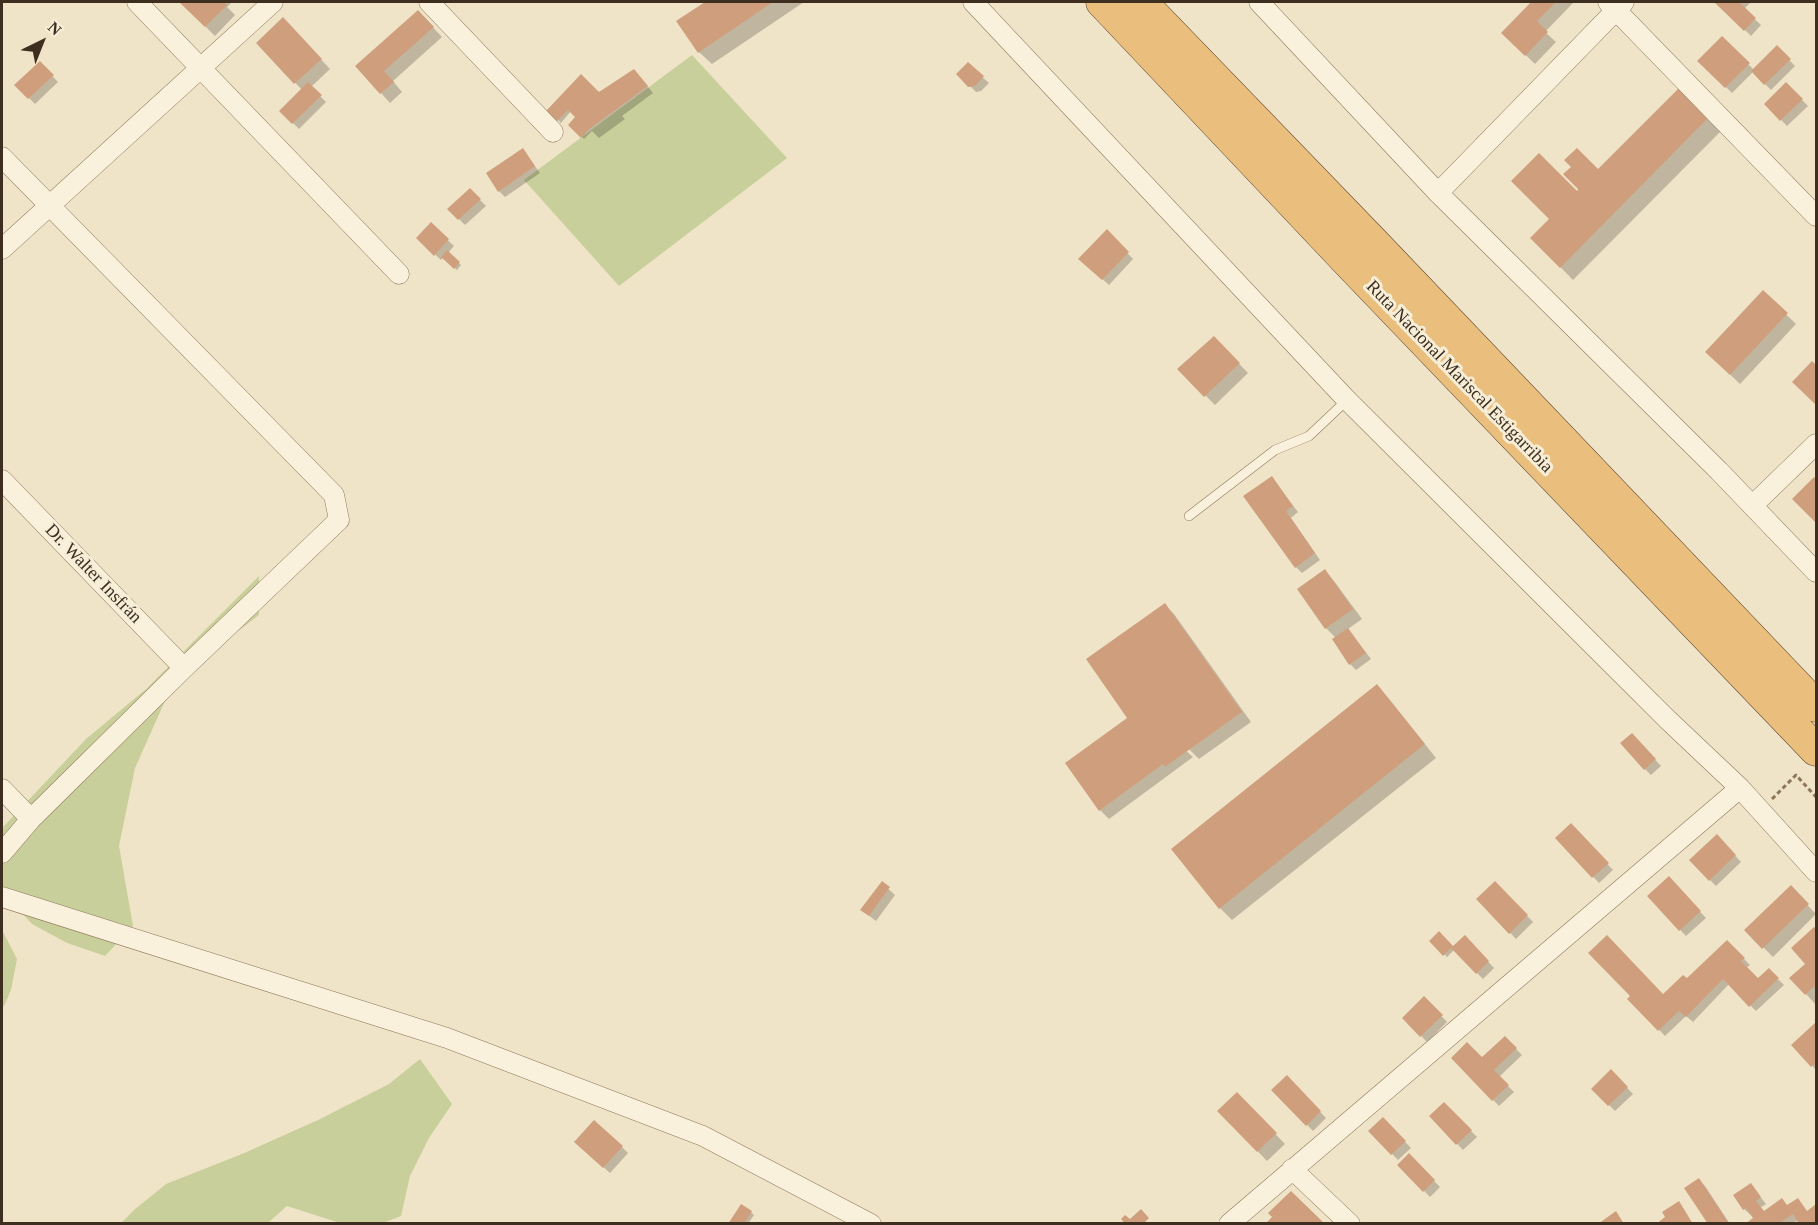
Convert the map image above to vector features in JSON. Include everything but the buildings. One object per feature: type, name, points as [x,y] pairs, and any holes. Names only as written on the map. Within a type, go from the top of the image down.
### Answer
[{"type":"highway","name":"Ruta Nacional Mariscal Estigarribia","points":[[1102,2],[1816,750]]},
{"type":"highway","name":"Ruta Nacional Mariscal Estigarribia","points":[[1141,2],[1816,706]]},
{"type":"street","points":[[137,2],[399,274]]},
{"type":"street","points":[[2,249],[273,2]]},
{"type":"street","points":[[429,2],[553,132]]},
{"type":"street","points":[[973,2],[1347,400],[1668,720],[1740,788],[1816,872]]},
{"type":"street","points":[[1259,2],[1438,193],[1753,505],[1816,572]]},
{"type":"street","points":[[1438,193],[1616,4],[1816,216]]},
{"type":"street","points":[[2,157],[48,207],[334,495],[339,520],[31,819],[2,853]]},
{"type":"street","points":[[1753,505],[1816,444]]},
{"type":"street","name":"Dr. Walter Insfrán","points":[[2,480],[184,668]]},
{"type":"street","points":[[1229,1224],[1740,788]]},
{"type":"street","points":[[2,789],[31,819]]},
{"type":"street","points":[[2,897],[447,1038],[703,1136],[871,1224]]},
{"type":"street","points":[[1293,1169],[1350,1224]]},
{"type":"lane","points":[[1189,516],[1275,450],[1310,436],[1347,400]]},
{"type":"path","points":[[1761,811],[1796,775],[1816,797]]},
{"type":"green space","points":[[692,55],[787,158],[619,286],[524,180]]},
{"type":"green space","points":[[259,576],[259,615],[196,663],[169,692],[135,768],[119,846],[133,926],[105,956],[67,943],[32,924],[2,889],[2,831],[4,826],[86,739],[146,689]]},
{"type":"green space","points":[[2,930],[17,959],[11,990],[2,1008]]},
{"type":"green space","points":[[420,1059],[452,1104],[429,1138],[410,1176],[401,1216],[383,1223],[340,1223],[287,1206],[268,1223],[121,1223],[166,1184],[242,1154],[318,1120],[389,1084]]}]
